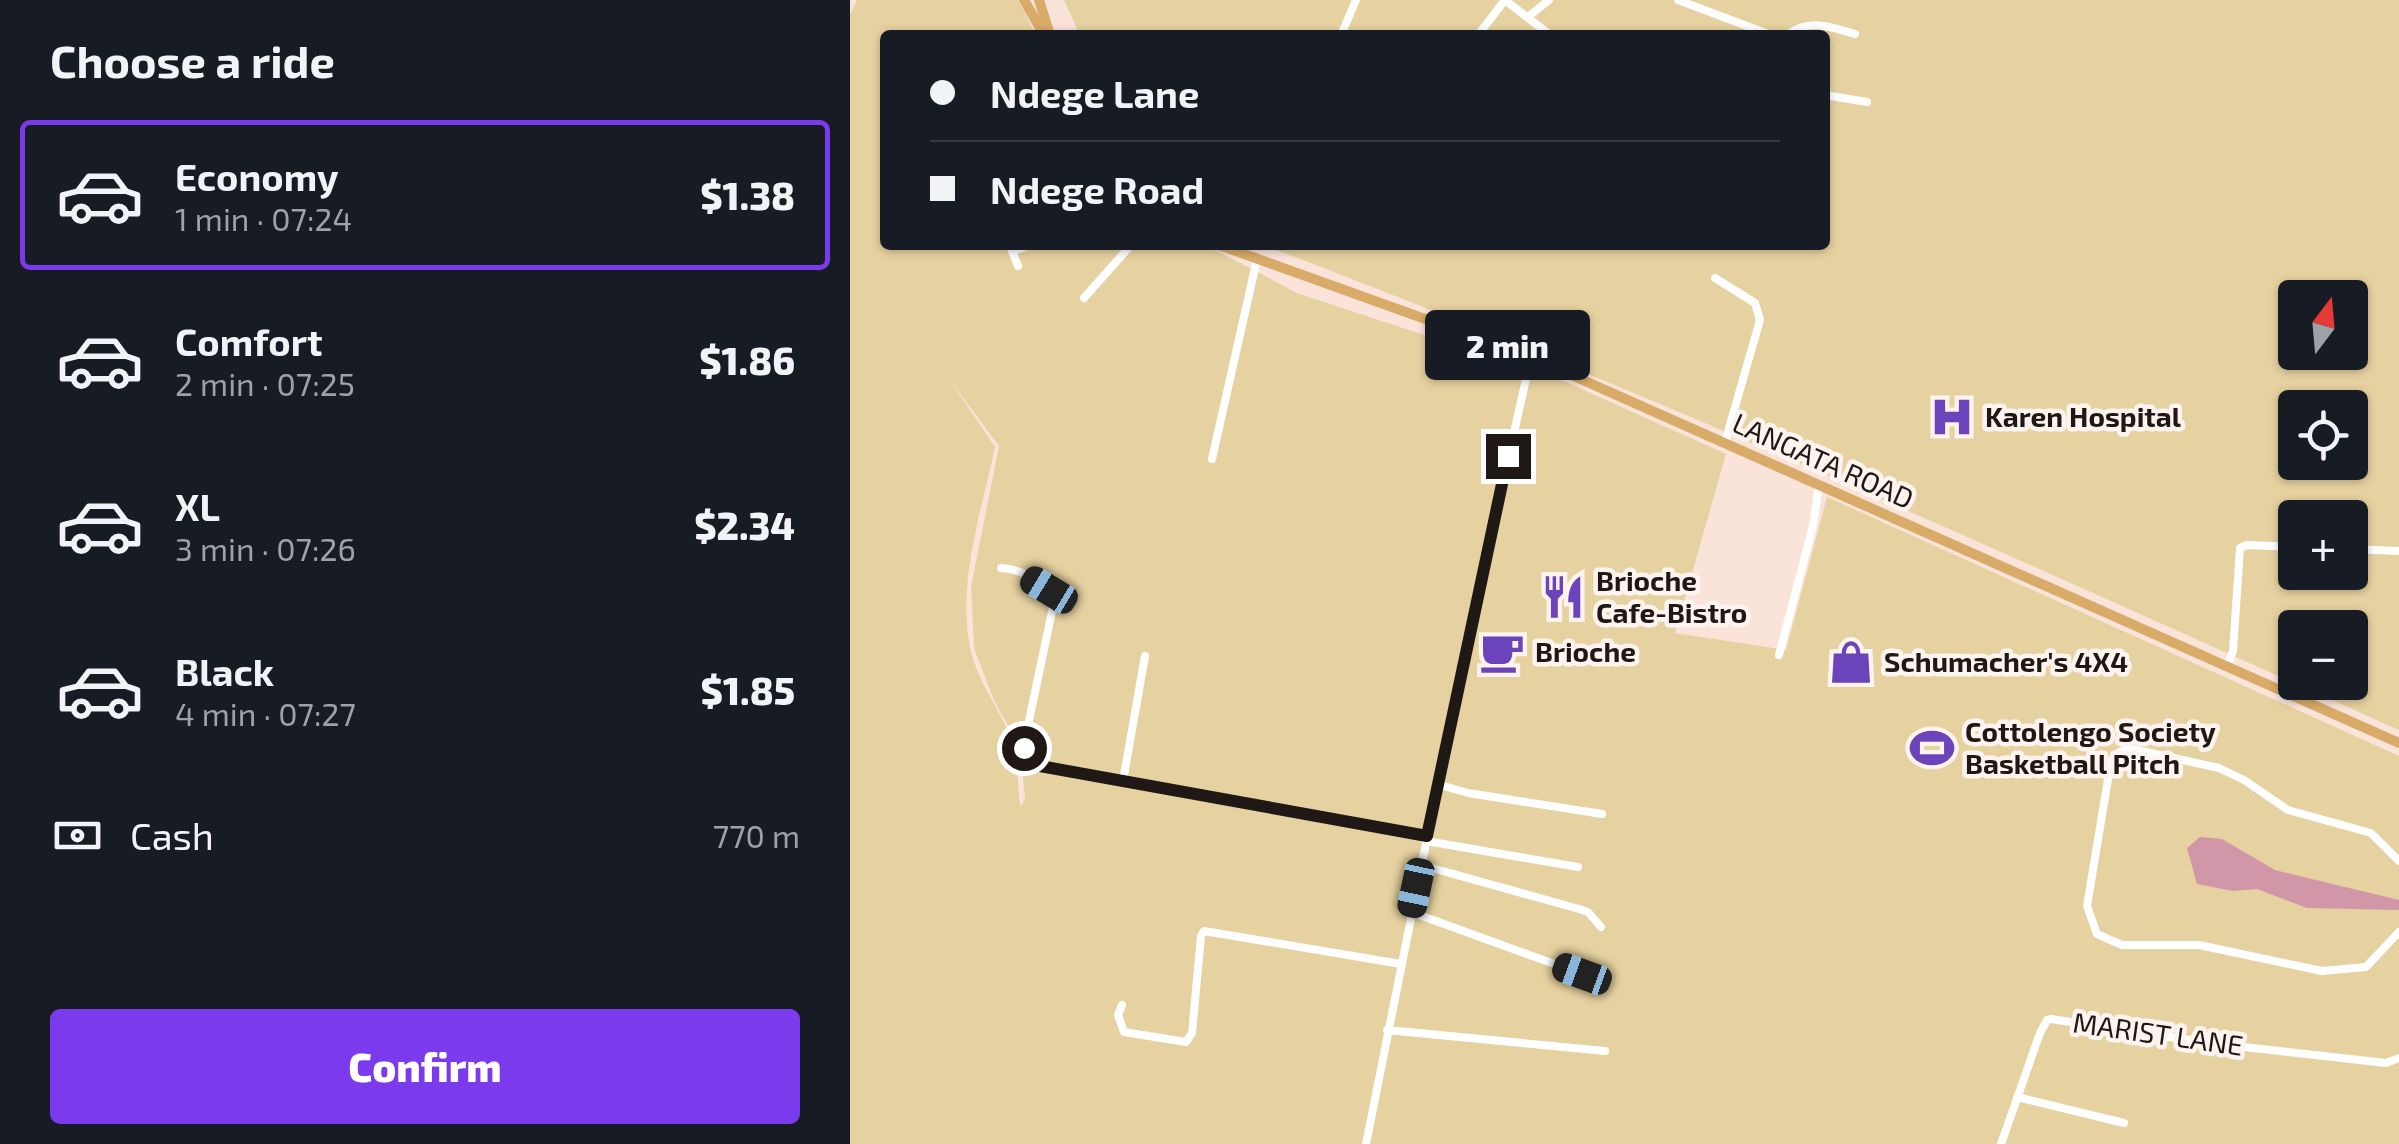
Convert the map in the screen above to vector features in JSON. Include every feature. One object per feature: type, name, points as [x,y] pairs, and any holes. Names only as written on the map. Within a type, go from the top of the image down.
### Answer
[{"type":"main road","points":[[1024,0],[1044,30]]},
{"type":"main road","points":[[1038,0],[1046,30]]},
{"type":"main road","name":"LANGATA ROAD","points":[[1233,250],[1531,356],[2399,742]]},
{"type":"street","points":[[1343,30],[1356,0]]},
{"type":"street","points":[[1482,30],[1505,0],[1544,30]]},
{"type":"street","points":[[1528,17],[1550,0]]},
{"type":"street","points":[[1678,0],[1758,30]]},
{"type":"street","points":[[1797,30],[1818,24],[1854,34]]},
{"type":"street","points":[[1830,96],[1866,102]]},
{"type":"street","points":[[1015,250],[1012,251],[1018,266]]},
{"type":"street","points":[[1084,298],[1127,250]]},
{"type":"street","points":[[1212,459],[1257,259]]},
{"type":"street","points":[[1715,278],[1755,303],[1760,320],[1725,442]]},
{"type":"street","points":[[1366,1144],[1426,839],[1531,356]]},
{"type":"street","points":[[1778,655],[1813,526],[1819,484]]},
{"type":"street","points":[[2227,666],[2233,651],[2240,548],[2278,547]]},
{"type":"street","points":[[2368,551],[2399,552]]},
{"type":"street","points":[[1001,568],[1021,570],[1049,590],[1054,602],[1026,735],[1026,756],[1040,766],[1578,867]]},
{"type":"street","points":[[1123,782],[1145,656]]},
{"type":"street","points":[[2399,860],[2371,833],[2288,810],[2219,768],[2128,748],[2118,752],[2110,765],[2087,906],[2098,934],[2122,946],[2199,946],[2322,970],[2366,968],[2399,932]]},
{"type":"street","points":[[1438,784],[1468,793],[1602,814]]},
{"type":"street","points":[[1421,864],[1579,908],[1601,927]]},
{"type":"street","points":[[1411,912],[1582,974]]},
{"type":"street","points":[[1122,1005],[1118,1015],[1124,1032],[1186,1042],[1192,1033],[1200,936],[1204,930],[1401,964]]},
{"type":"street","name":"MARIST LANE","points":[[2001,1144],[2047,1020],[2209,1044],[2386,1063],[2399,1058]]},
{"type":"street","points":[[1387,1030],[1605,1051]]},
{"type":"street","points":[[2017,1098],[2124,1123]]},
{"type":"shaded area","points":[[857,0],[1018,0],[1033,30],[880,30],[880,250],[1215,250],[1297,293],[1566,382],[1726,454],[1675,633],[1786,650],[1827,497],[2399,756],[2399,1144],[850,1144],[850,15]],"holes":[[[949,379],[999,446],[971,587],[974,648],[993,698],[1020,748],[1025,798],[1021,807],[1014,746],[973,660],[967,622],[969,571],[995,447]]]},
{"type":"shaded area","points":[[1064,0],[2399,0],[2399,730],[2332,700],[2368,700],[2368,610],[2278,610],[2278,676],[1550,358],[1276,250],[1830,250],[1830,30],[1078,30]]},
{"type":"shaded area","points":[[2200,837],[2222,839],[2275,870],[2399,900],[2399,910],[2307,908],[2257,889],[2233,891],[2197,884],[2187,848]]},
{"type":"place","name":"Karen Hospital","points":[[1952,417]]},
{"type":"place","name":"Brioche Cafe-Bistro","points":[[1563,597]]},
{"type":"place","name":"Brioche","points":[[1502,652]]},
{"type":"place","name":"Schumacher's 4X4","points":[[1851,662]]},
{"type":"place","name":"Cottolengo Society Basketball Pitch","points":[[1932,748]]},
{"type":"route","points":[[1024,748],[1026,756],[1040,766],[1427,836],[1508,456]]}]
